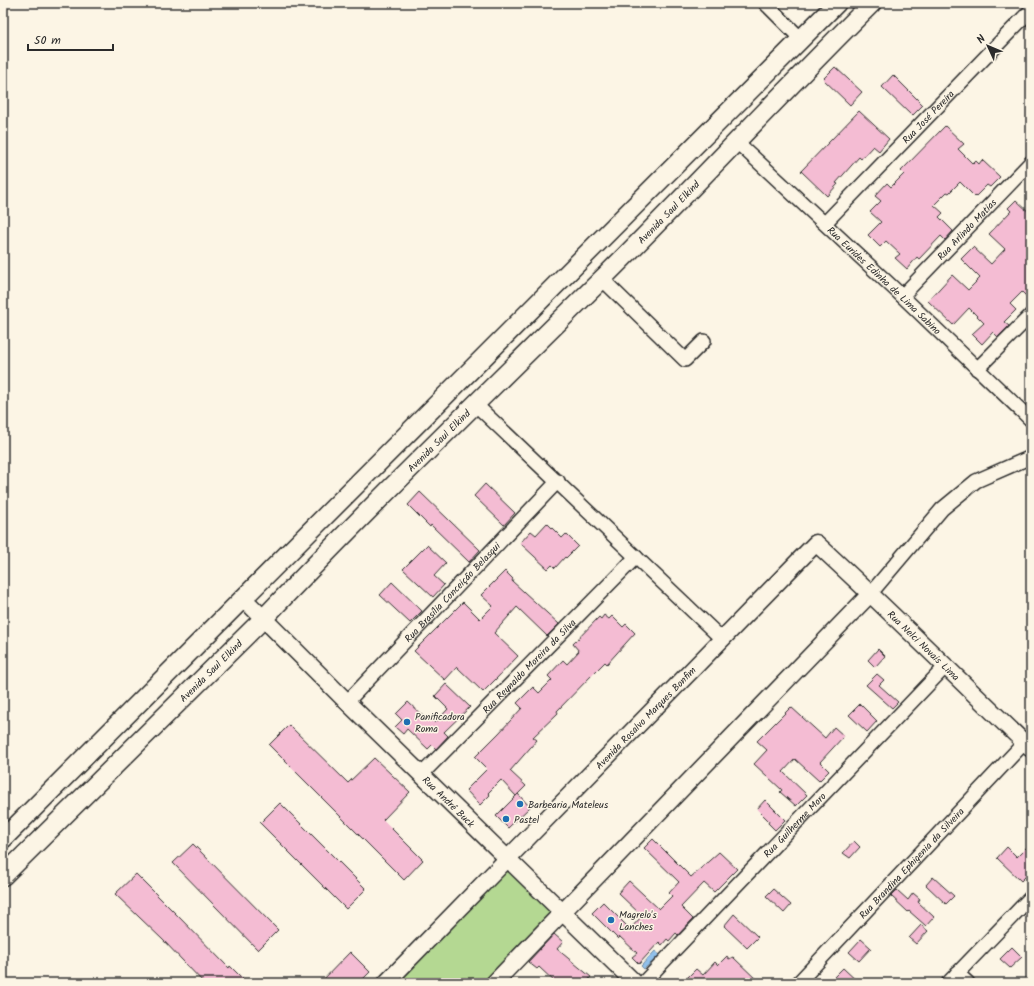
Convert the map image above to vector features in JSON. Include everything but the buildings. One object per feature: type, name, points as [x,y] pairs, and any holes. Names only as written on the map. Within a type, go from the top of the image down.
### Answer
[{"type":"main road","points":[[3,839],[837,3]]},
{"type":"main road","name":"Avenida Saul Elkind","points":[[3,876],[263,619],[314,565],[602,279],[872,3]]},
{"type":"main road","points":[[717,123],[737,142]]},
{"type":"street","points":[[765,3],[801,39]]},
{"type":"street","name":"Rua José Pereira","points":[[825,223],[1031,10]]},
{"type":"street","name":"Rua Eurides Edinha de Lima Sabino","points":[[737,142],[825,223],[1030,419]]},
{"type":"street","name":"Rua Arlindo Matias","points":[[902,296],[1031,162]]},
{"type":"street","points":[[602,279],[686,360],[704,341]]},
{"type":"street","points":[[977,369],[1031,315]]},
{"type":"street","points":[[475,404],[558,481],[722,639]]},
{"type":"street","points":[[494,983],[562,911],[871,594],[942,509],[976,481],[1031,457]]},
{"type":"street","name":"Rua Brasília Conceição Belasqui","points":[[346,702],[558,481]]},
{"type":"street","name":"Rua Nelci Novais Lima","points":[[816,543],[871,594],[1028,746]]},
{"type":"street","name":"Avenida Rosalvo Marques Bonfim","points":[[386,983],[816,543]]},
{"type":"street","name":"Rua Reynaldo Moreira da Silva","points":[[422,774],[636,557]]},
{"type":"street","name":"Rua André Buck","points":[[244,599],[346,702],[422,774],[635,983]]},
{"type":"street","name":"Rua Guilherme Moro","points":[[643,983],[945,667]]},
{"type":"street","name":"Rua Brandina Ephigenia da Silveira","points":[[798,983],[1028,746]]},
{"type":"street","points":[[948,983],[1031,897]]},
{"type":"street","points":[[957,973],[968,983]]},
{"type":"green space","points":[[507,868],[551,909],[549,914],[483,983],[397,983]]},
{"type":"water","points":[[655,951],[661,956],[644,969],[641,966]]},
{"type":"place","name":"Panificadora Roma","points":[[407,722]]},
{"type":"place","name":"Barbearia Mateleus","points":[[520,804]]},
{"type":"place","name":"Pastel","points":[[506,819]]},
{"type":"place","name":"Magrelo's Lanches","points":[[611,920]]}]
